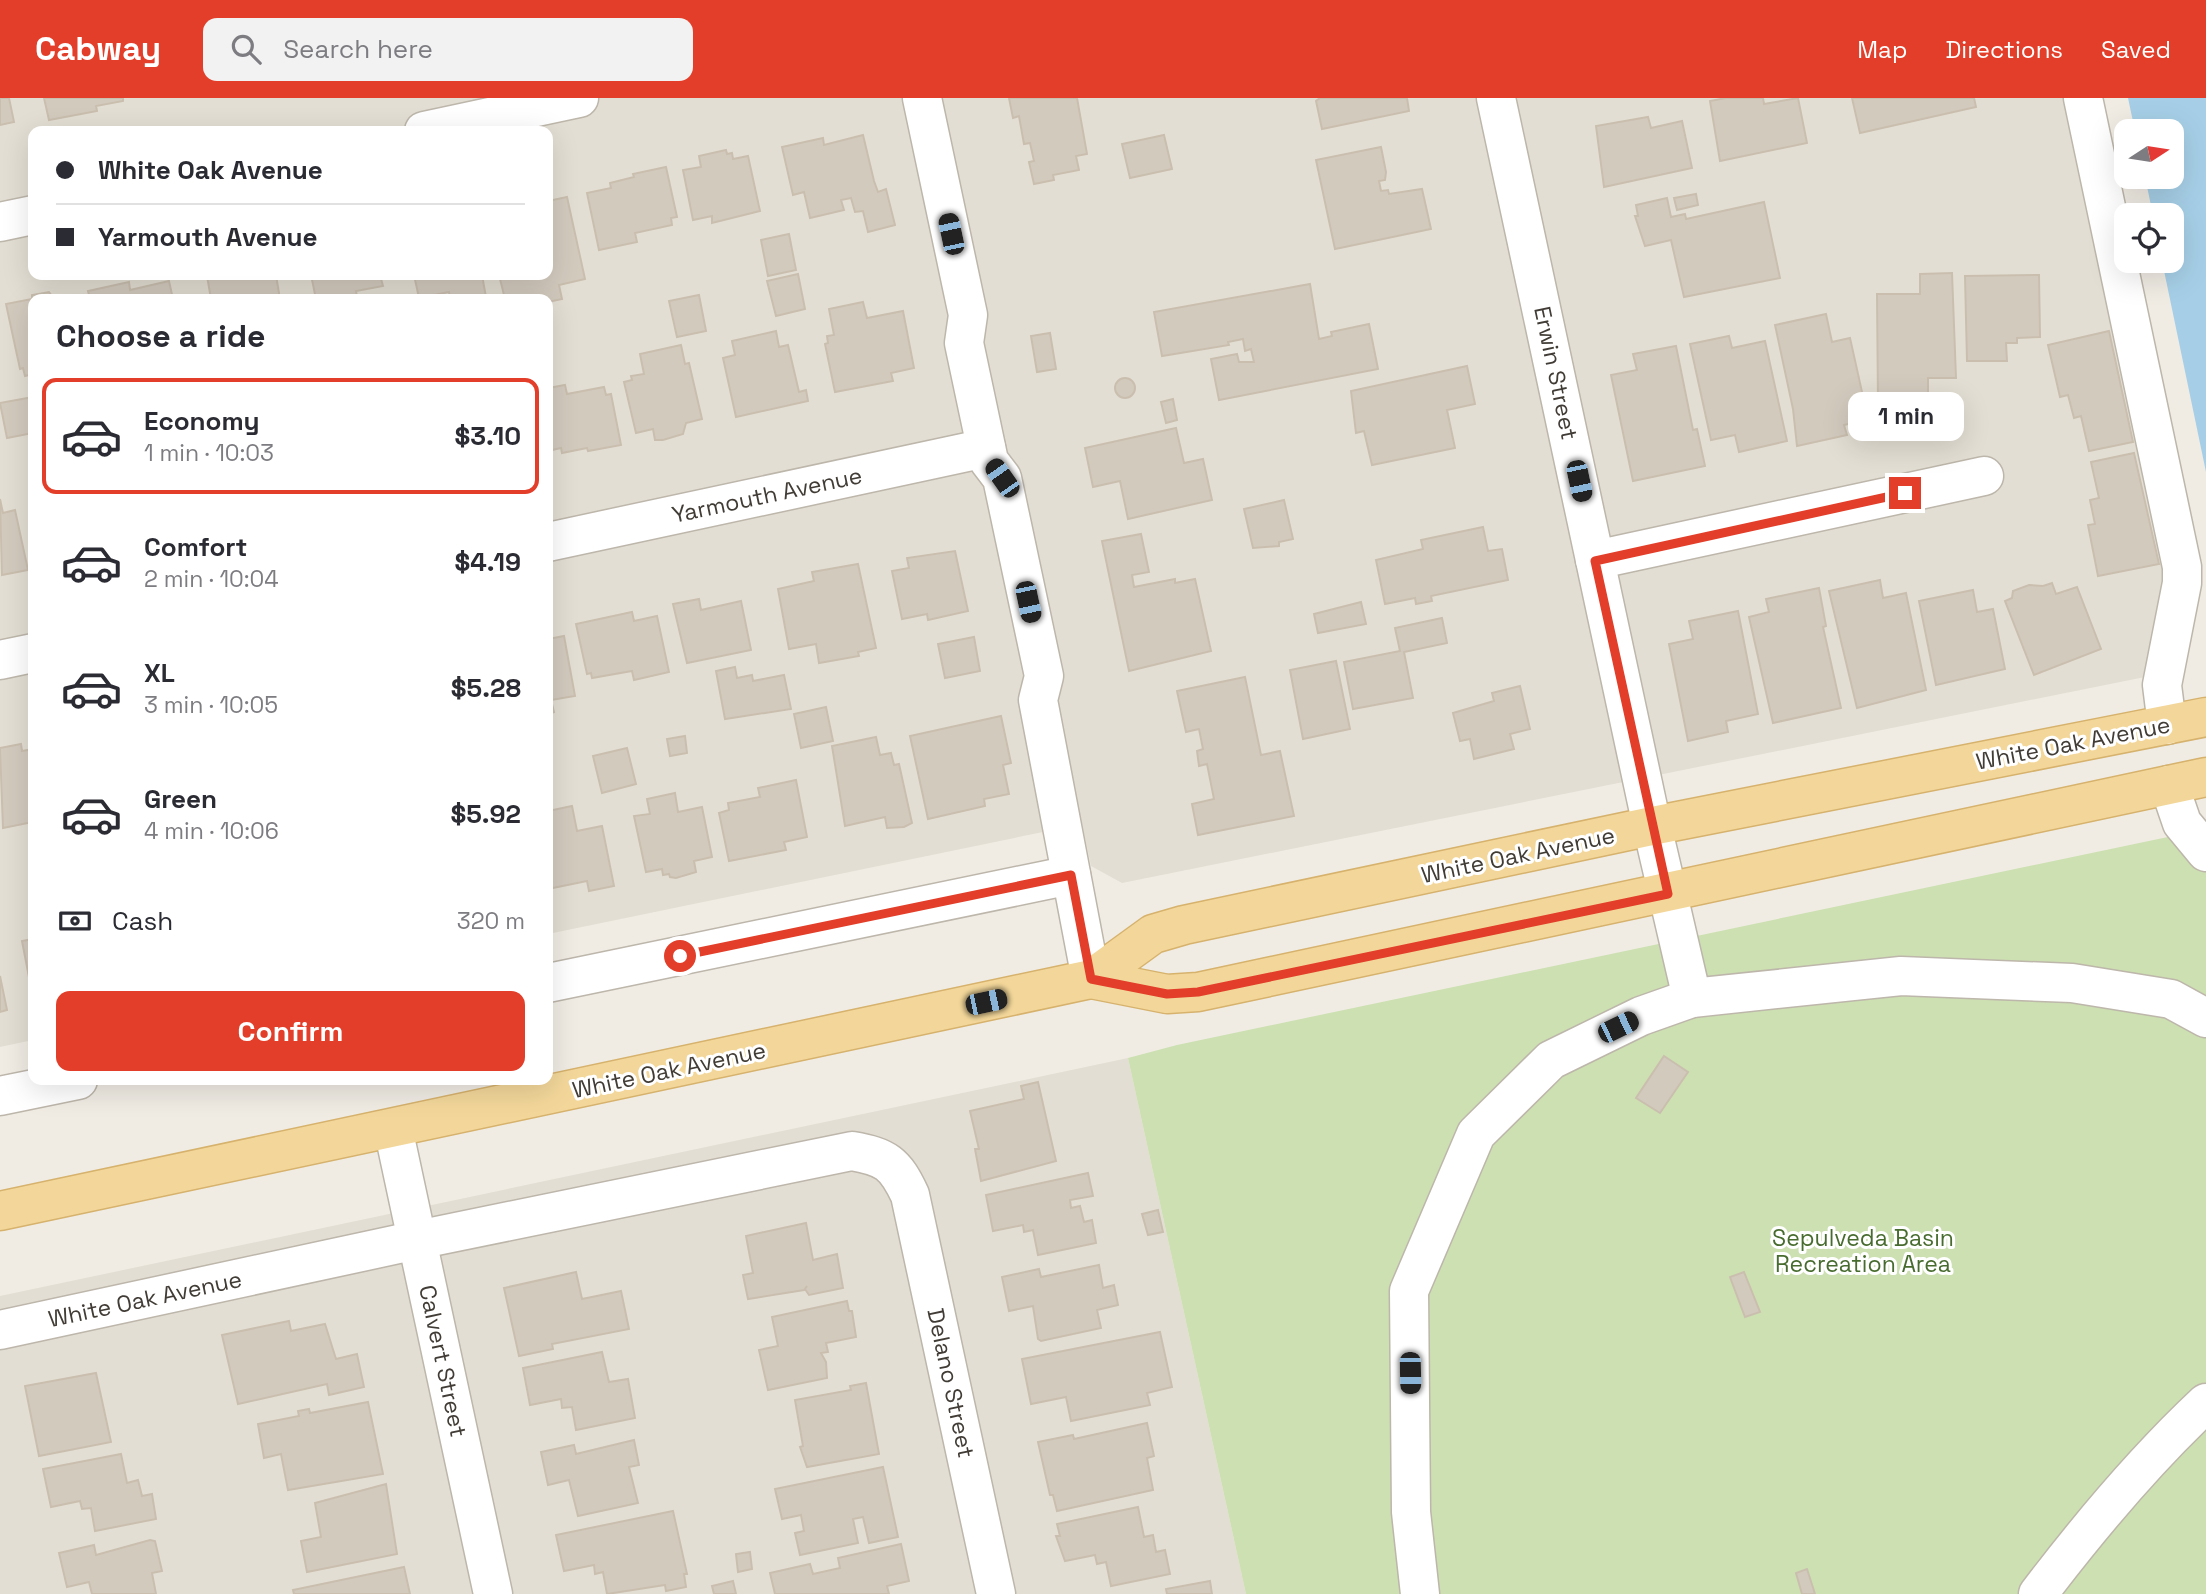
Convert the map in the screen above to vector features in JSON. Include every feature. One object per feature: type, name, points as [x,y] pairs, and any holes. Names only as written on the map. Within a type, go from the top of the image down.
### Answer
[{"type":"main road","name":"White Oak Avenue","points":[[1091,979],[1153,934],[1184,925],[1652,826],[2191,720]]},
{"type":"main road","name":"White Oak Avenue","points":[[0,1211],[1091,979],[1167,994],[1198,992],[1668,894],[2206,777]]},
{"type":"street","points":[[447,126],[579,98]]},
{"type":"street","points":[[922,98],[968,315],[964,343],[986,448],[989,461],[1002,478],[1044,676],[1038,701],[1091,979]]},
{"type":"street","name":"Erwin Street","points":[[1496,98],[1652,826],[1692,998]]},
{"type":"street","points":[[2082,98],[2182,567],[2182,583],[2162,685],[2191,720]]},
{"type":"street","points":[[0,222],[28,216]]},
{"type":"street","name":"Yarmouth Avenue","points":[[553,541],[986,448]]},
{"type":"street","points":[[1595,561],[1984,476]]},
{"type":"street","points":[[0,660],[28,654]]},
{"type":"street","points":[[2169,785],[2182,823],[2206,852]]},
{"type":"street","points":[[553,982],[1071,875]]},
{"type":"street","points":[[1420,1594],[1411,1511],[1409,1291],[1475,1134],[1551,1060],[1641,1016],[1692,998],[1901,976],[2072,983],[2171,999],[2206,1018]]},
{"type":"street","points":[[0,1096],[54,1085]]},
{"type":"street","name":"Calvert Street","points":[[393,1128],[493,1594]]},
{"type":"street","name":"White Oak Avenue","points":[[0,1330],[417,1240],[852,1151],[882,1157],[900,1175]]},
{"type":"street","name":"Delano Street","points":[[900,1175],[910,1195],[996,1594]]},
{"type":"street","points":[[2038,1594],[2084,1534],[2180,1427],[2206,1404]]},
{"type":"shaded area","points":[[0,98],[2066,98],[2167,571],[2145,677],[1122,883],[1091,866],[1082,824],[553,933],[553,294],[28,294],[28,1041],[0,1047]]},
{"type":"shaded area","points":[[1128,1058],[1246,1594],[0,1594],[0,1296]]},
{"type":"green space","name":"Sepulveda Basin Recreation Area","points":[[2206,829],[2206,1594],[1246,1594],[1128,1058],[1177,1045]]},
{"type":"water","points":[[2128,98],[2206,98],[2206,472],[2165,273],[2184,273],[2184,203],[2150,203],[2148,189],[2184,189],[2184,119],[2132,119]]},
{"type":"building","points":[[0,98],[9,98],[14,122],[0,125]]},
{"type":"building","points":[[44,98],[123,98],[123,101],[96,106],[97,111],[49,120]]},
{"type":"building","points":[[1009,98],[1077,98],[1087,154],[1076,156],[1079,170],[1053,175],[1054,180],[1034,184],[1029,162],[1034,161],[1030,143],[1024,144],[1019,116],[1013,118]]},
{"type":"building","points":[[1320,98],[1407,98],[1409,111],[1322,129],[1316,101]]},
{"type":"building","points":[[1763,98],[1764,104],[1798,98],[1807,143],[1720,161],[1710,101]]},
{"type":"building","points":[[1852,98],[1974,98],[1976,107],[1860,133]]},
{"type":"building","points":[[1648,117],[1651,128],[1682,121],[1692,168],[1604,187],[1596,126]]},
{"type":"building","points":[[863,135],[874,181],[878,192],[886,189],[895,225],[868,232],[863,211],[855,212],[851,198],[841,200],[844,210],[810,218],[804,192],[793,195],[782,147],[823,138],[824,145]]},
{"type":"building","points":[[1164,135],[1172,169],[1130,178],[1122,144]]},
{"type":"building","points":[[1381,147],[1386,172],[1385,180],[1379,181],[1381,191],[1388,190],[1389,194],[1422,189],[1431,229],[1335,249],[1316,160]]},
{"type":"building","points":[[726,150],[727,154],[732,153],[733,159],[748,156],[760,211],[712,223],[712,216],[693,220],[683,170],[701,167],[699,156]]},
{"type":"building","points":[[666,167],[677,217],[671,218],[672,225],[635,233],[637,242],[599,250],[587,193],[611,188],[610,183],[634,177],[633,174]]},
{"type":"building","points":[[1696,194],[1698,205],[1677,210],[1674,198]]},
{"type":"building","points":[[567,197],[585,279],[559,285],[562,299],[553,301],[553,294],[504,294],[500,280],[553,280],[553,200]]},
{"type":"building","points":[[1667,198],[1671,217],[1685,214],[1686,219],[1764,202],[1780,278],[1684,297],[1671,240],[1645,246],[1635,216],[1638,216],[1636,205]]},
{"type":"building","points":[[789,234],[796,270],[768,276],[761,240]]},
{"type":"building","points":[[1952,273],[1956,378],[1928,378],[1928,404],[1878,404],[1877,294],[1920,294],[1920,274]]},
{"type":"building","points":[[798,274],[805,309],[776,316],[767,281]]},
{"type":"building","points":[[2039,275],[2040,337],[2017,338],[2017,343],[2006,343],[2007,361],[1967,361],[1965,276]]},
{"type":"building","points":[[208,280],[277,280],[279,294],[210,294]]},
{"type":"building","points":[[312,280],[381,280],[383,286],[356,291],[356,294],[315,294]]},
{"type":"building","points":[[415,280],[483,280],[485,294],[449,292],[418,294]]},
{"type":"building","points":[[169,281],[172,294],[89,294],[88,291],[129,282],[130,290]]},
{"type":"building","points":[[1310,284],[1319,339],[1332,336],[1331,332],[1369,324],[1378,369],[1219,400],[1211,359],[1237,354],[1239,362],[1254,362],[1251,349],[1245,351],[1243,339],[1228,342],[1229,345],[1162,356],[1154,312]]},
{"type":"building","points":[[699,295],[706,331],[677,337],[669,301]]},
{"type":"building","points":[[28,300],[28,375],[25,376],[23,368],[20,369],[6,304]]},
{"type":"building","points":[[863,302],[867,318],[903,311],[914,368],[891,373],[893,381],[835,392],[825,344],[828,343],[827,336],[834,335],[829,309]]},
{"type":"building","points":[[1826,314],[1832,342],[1850,338],[1868,419],[1844,425],[1847,435],[1797,446],[1793,409],[1775,325]]},
{"type":"building","points":[[776,331],[779,347],[788,345],[799,392],[806,390],[808,401],[736,417],[723,358],[735,355],[732,341]]},
{"type":"building","points":[[2109,331],[2133,442],[2089,451],[2081,416],[2074,418],[2068,395],[2060,397],[2048,345]]},
{"type":"building","points":[[1050,333],[1056,369],[1037,372],[1031,336]]},
{"type":"building","points":[[1729,336],[1732,348],[1765,341],[1787,441],[1739,452],[1735,435],[1711,440],[1690,344]]},
{"type":"building","points":[[681,345],[685,364],[689,363],[702,419],[686,423],[683,434],[663,440],[655,440],[653,429],[636,433],[624,382],[632,380],[631,376],[644,374],[640,354]]},
{"type":"building","points":[[1676,346],[1693,430],[1697,429],[1705,466],[1633,481],[1611,375],[1637,370],[1633,354]]},
{"type":"building","points":[[1467,366],[1475,404],[1447,410],[1455,448],[1372,465],[1364,431],[1356,433],[1351,391]]},
{"type":"building","points":[[1125,378],[1132,381],[1135,388],[1132,395],[1125,398],[1118,395],[1115,388],[1118,381]]},
{"type":"building","points":[[565,385],[567,394],[604,387],[606,395],[611,394],[621,445],[562,453],[561,448],[553,450],[553,387]]},
{"type":"building","points":[[28,398],[28,434],[7,438],[0,403]]},
{"type":"building","points":[[1173,399],[1177,420],[1166,423],[1161,402]]},
{"type":"building","points":[[1176,428],[1184,463],[1203,459],[1212,500],[1128,519],[1120,481],[1093,487],[1085,448]]},
{"type":"building","points":[[2134,453],[2159,564],[2098,576],[2088,525],[2095,524],[2090,500],[2099,498],[2091,462]]},
{"type":"building","points":[[0,499],[3,513],[15,510],[28,570],[2,575]]},
{"type":"building","points":[[1284,500],[1293,539],[1279,542],[1279,546],[1253,548],[1244,509]]},
{"type":"building","points":[[1483,527],[1488,551],[1502,549],[1508,580],[1431,596],[1432,601],[1416,604],[1415,598],[1385,604],[1376,560],[1423,549],[1421,540]]},
{"type":"building","points":[[1141,534],[1149,572],[1132,575],[1134,587],[1175,579],[1175,583],[1195,579],[1211,651],[1129,671],[1102,541]]},
{"type":"building","points":[[955,551],[968,611],[928,620],[927,614],[902,619],[892,571],[909,568],[907,558]]},
{"type":"building","points":[[858,564],[876,648],[858,652],[859,656],[819,663],[816,644],[789,649],[778,589],[814,581],[812,572]]},
{"type":"building","points":[[1880,580],[1883,598],[1906,593],[1926,690],[1857,708],[1829,591]]},
{"type":"building","points":[[2052,583],[2056,594],[2077,587],[2101,649],[2034,675],[2005,601],[2012,598],[2013,591],[2029,585],[2043,586]]},
{"type":"building","points":[[1819,588],[1826,626],[1823,627],[1841,708],[1773,723],[1749,617],[1769,612],[1766,599]]},
{"type":"building","points":[[1973,590],[1977,612],[1993,609],[2005,669],[1936,685],[1919,601]]},
{"type":"building","points":[[699,599],[701,610],[741,601],[751,650],[687,663],[673,604]]},
{"type":"building","points":[[1361,602],[1366,624],[1318,633],[1314,614]]},
{"type":"building","points":[[1738,611],[1758,714],[1726,721],[1728,732],[1688,741],[1669,644],[1693,639],[1689,621]]},
{"type":"building","points":[[632,612],[634,621],[657,616],[669,672],[634,680],[632,671],[592,678],[591,673],[587,674],[576,624]]},
{"type":"building","points":[[1442,618],[1447,643],[1404,652],[1413,698],[1353,709],[1344,662],[1400,651],[1395,628]]},
{"type":"building","points":[[564,636],[575,696],[553,700],[553,638]]},
{"type":"building","points":[[974,637],[980,671],[945,678],[938,644]]},
{"type":"building","points":[[1336,661],[1350,729],[1303,739],[1290,670]]},
{"type":"building","points":[[735,667],[737,678],[752,675],[753,681],[784,675],[791,709],[725,719],[716,671]]},
{"type":"building","points":[[1245,677],[1261,755],[1280,751],[1294,816],[1198,835],[1192,804],[1214,799],[1207,764],[1199,766],[1197,751],[1203,749],[1199,729],[1186,732],[1177,691]]},
{"type":"building","points":[[1520,686],[1530,729],[1510,734],[1514,749],[1474,759],[1470,739],[1460,741],[1453,713],[1494,701],[1492,693]]},
{"type":"building","points":[[826,707],[833,741],[801,748],[794,714]]},
{"type":"building","points":[[1001,716],[1011,763],[1003,765],[1009,794],[984,799],[985,806],[928,819],[910,736]]},
{"type":"building","points":[[685,736],[687,753],[670,756],[667,739]]},
{"type":"building","points":[[876,737],[880,755],[891,753],[894,765],[899,764],[912,823],[904,827],[887,828],[885,817],[845,826],[832,746]]},
{"type":"building","points":[[21,744],[22,751],[28,750],[28,823],[3,828],[0,748]]},
{"type":"building","points":[[627,748],[636,784],[602,793],[593,756]]},
{"type":"building","points":[[796,780],[807,837],[784,842],[786,850],[729,861],[719,813],[729,810],[728,803],[760,797],[758,788]]},
{"type":"building","points":[[675,793],[678,812],[702,807],[712,857],[694,861],[696,872],[676,878],[670,877],[669,874],[663,875],[662,869],[646,872],[634,816],[650,814],[647,799]]},
{"type":"building","points":[[572,806],[577,831],[602,826],[614,886],[589,891],[587,881],[553,888],[553,810]]},
{"type":"building","points":[[28,940],[28,972],[22,941]]},
{"type":"building","points":[[0,976],[7,1010],[0,1012]]},
{"type":"building","points":[[1664,1056],[1688,1072],[1660,1113],[1636,1098]]},
{"type":"building","points":[[1038,1082],[1056,1161],[981,1181],[975,1149],[979,1149],[970,1111],[1024,1099],[1021,1086]]},
{"type":"building","points":[[1088,1173],[1093,1196],[1070,1200],[1071,1208],[1080,1206],[1084,1222],[1092,1220],[1096,1243],[1038,1255],[1033,1230],[1024,1232],[1023,1225],[993,1231],[986,1195]]},
{"type":"building","points":[[1158,1210],[1163,1232],[1148,1235],[1142,1214]]},
{"type":"building","points":[[806,1223],[813,1260],[837,1254],[843,1288],[809,1295],[805,1289],[807,1286],[804,1290],[748,1299],[743,1275],[753,1273],[746,1236]]},
{"type":"building","points":[[1099,1265],[1103,1288],[1114,1285],[1118,1305],[1097,1310],[1101,1328],[1041,1341],[1038,1339],[1033,1306],[1009,1311],[1002,1277],[1039,1269],[1041,1277]]},
{"type":"building","points":[[576,1272],[582,1299],[621,1291],[629,1329],[552,1344],[553,1349],[519,1356],[504,1288]]},
{"type":"building","points":[[1744,1272],[1760,1312],[1745,1317],[1730,1277]]},
{"type":"building","points":[[847,1301],[849,1311],[852,1311],[856,1337],[826,1343],[828,1352],[821,1353],[826,1362],[827,1378],[768,1390],[759,1350],[778,1346],[772,1317]]},
{"type":"building","points":[[289,1321],[291,1331],[325,1324],[336,1359],[357,1354],[364,1387],[329,1395],[327,1384],[238,1404],[222,1335]]},
{"type":"building","points":[[1160,1332],[1172,1387],[1147,1393],[1150,1405],[1071,1421],[1066,1397],[1031,1404],[1022,1359]]},
{"type":"building","points":[[602,1352],[609,1382],[628,1379],[635,1418],[576,1430],[572,1407],[562,1408],[561,1399],[530,1405],[523,1368]]},
{"type":"building","points":[[96,1373],[111,1442],[39,1456],[25,1386]]},
{"type":"building","points":[[866,1383],[879,1454],[807,1467],[800,1447],[803,1446],[795,1400],[851,1390],[850,1386]]},
{"type":"building","points":[[368,1402],[383,1474],[288,1490],[281,1454],[264,1458],[258,1424],[299,1416],[298,1411],[309,1409],[310,1413]]},
{"type":"building","points":[[1147,1423],[1154,1456],[1147,1458],[1153,1490],[1057,1511],[1053,1495],[1050,1495],[1038,1442],[1073,1435],[1074,1439]]},
{"type":"building","points":[[634,1440],[639,1465],[629,1467],[638,1503],[578,1516],[569,1480],[548,1485],[541,1452],[574,1445],[576,1454]]},
{"type":"building","points":[[121,1454],[127,1483],[138,1480],[142,1496],[152,1494],[156,1519],[95,1531],[91,1508],[82,1509],[80,1501],[51,1507],[43,1469]]},
{"type":"building","points":[[883,1467],[898,1537],[869,1543],[863,1517],[853,1519],[858,1543],[800,1555],[795,1533],[804,1531],[801,1515],[782,1519],[775,1489]]},
{"type":"building","points":[[386,1484],[397,1554],[307,1572],[301,1541],[321,1537],[315,1503]]},
{"type":"building","points":[[1138,1507],[1144,1537],[1153,1535],[1156,1552],[1165,1550],[1170,1574],[1111,1586],[1106,1562],[1097,1564],[1095,1555],[1065,1561],[1056,1536],[1060,1536],[1057,1524]]},
{"type":"building","points":[[673,1511],[687,1574],[684,1574],[686,1587],[666,1591],[665,1585],[607,1594],[603,1572],[595,1574],[594,1565],[564,1571],[556,1535]]},
{"type":"building","points":[[150,1540],[155,1541],[162,1571],[152,1573],[156,1594],[92,1594],[89,1582],[67,1587],[59,1553],[94,1545],[96,1555]]},
{"type":"building","points":[[901,1544],[909,1581],[887,1586],[889,1594],[775,1594],[770,1573],[810,1564],[813,1574],[840,1568],[838,1558]]},
{"type":"building","points":[[750,1552],[752,1569],[738,1572],[736,1554]]},
{"type":"building","points":[[404,1567],[410,1594],[294,1594],[293,1590]]},
{"type":"building","points":[[1807,1569],[1815,1594],[1802,1594],[1796,1573]]},
{"type":"building","points":[[733,1581],[736,1594],[714,1594],[712,1586]]},
{"type":"building","points":[[1210,1581],[1212,1594],[1167,1594],[1166,1589]]},
{"type":"route","points":[[680,956],[1071,875],[1091,979],[1167,994],[1198,992],[1668,894],[1595,561],[1905,493]]}]
